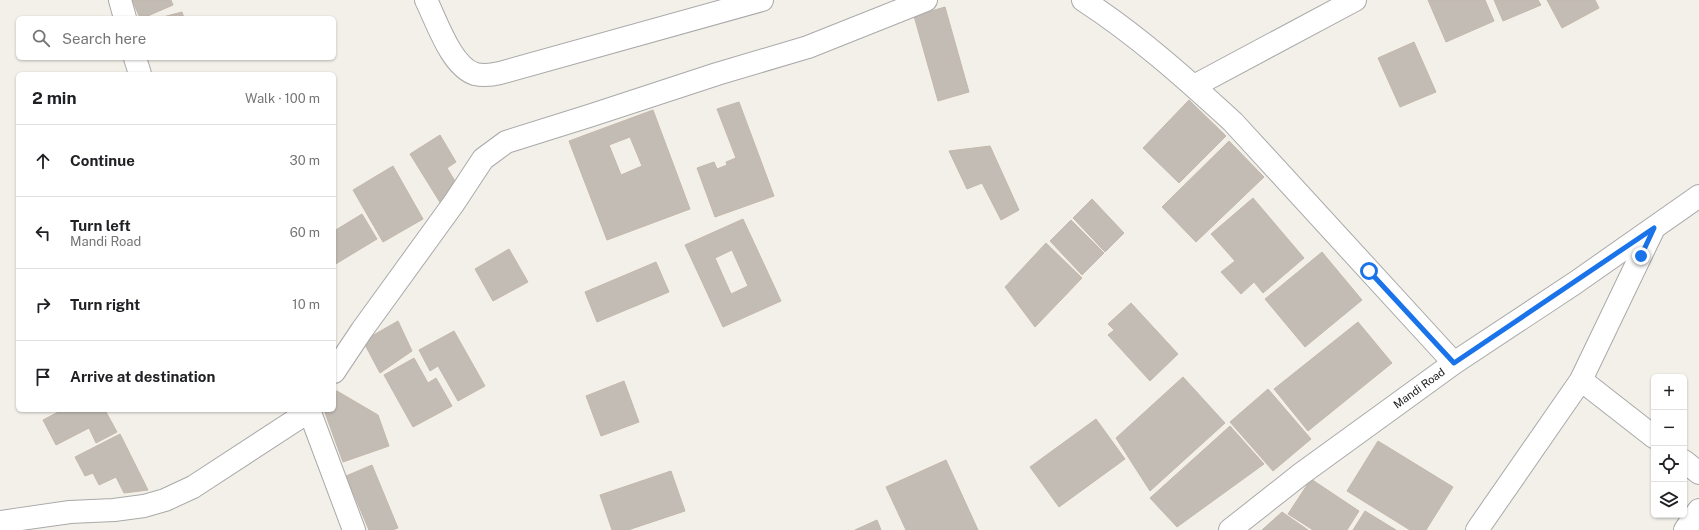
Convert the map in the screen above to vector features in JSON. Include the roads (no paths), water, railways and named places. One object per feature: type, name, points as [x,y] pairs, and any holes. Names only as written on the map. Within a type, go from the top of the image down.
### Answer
[{"type":"street","points":[[120,0],[124,16]]},
{"type":"street","points":[[426,0],[448,46],[460,64],[474,74],[485,76],[500,73],[708,7],[762,0]]},
{"type":"street","points":[[336,369],[362,330],[454,203],[482,159],[506,142],[717,74],[808,47],[926,0]]},
{"type":"street","points":[[1083,0],[1126,29],[1194,86],[1233,122],[1454,363]]},
{"type":"street","points":[[1194,86],[1355,0]]},
{"type":"street","points":[[136,60],[139,72]]},
{"type":"street","name":"Mandi Road","points":[[1230,530],[1301,474],[1454,363],[1699,196]]},
{"type":"street","points":[[1477,530],[1581,380],[1654,228]]},
{"type":"street","points":[[1581,380],[1651,435]]},
{"type":"street","points":[[0,522],[70,512],[114,510],[144,506],[165,500],[193,487],[307,412]]},
{"type":"street","points":[[311,412],[354,530]]},
{"type":"street","points":[[1687,463],[1699,473]]},
{"type":"street","points":[[1685,530],[1699,510]]}]
